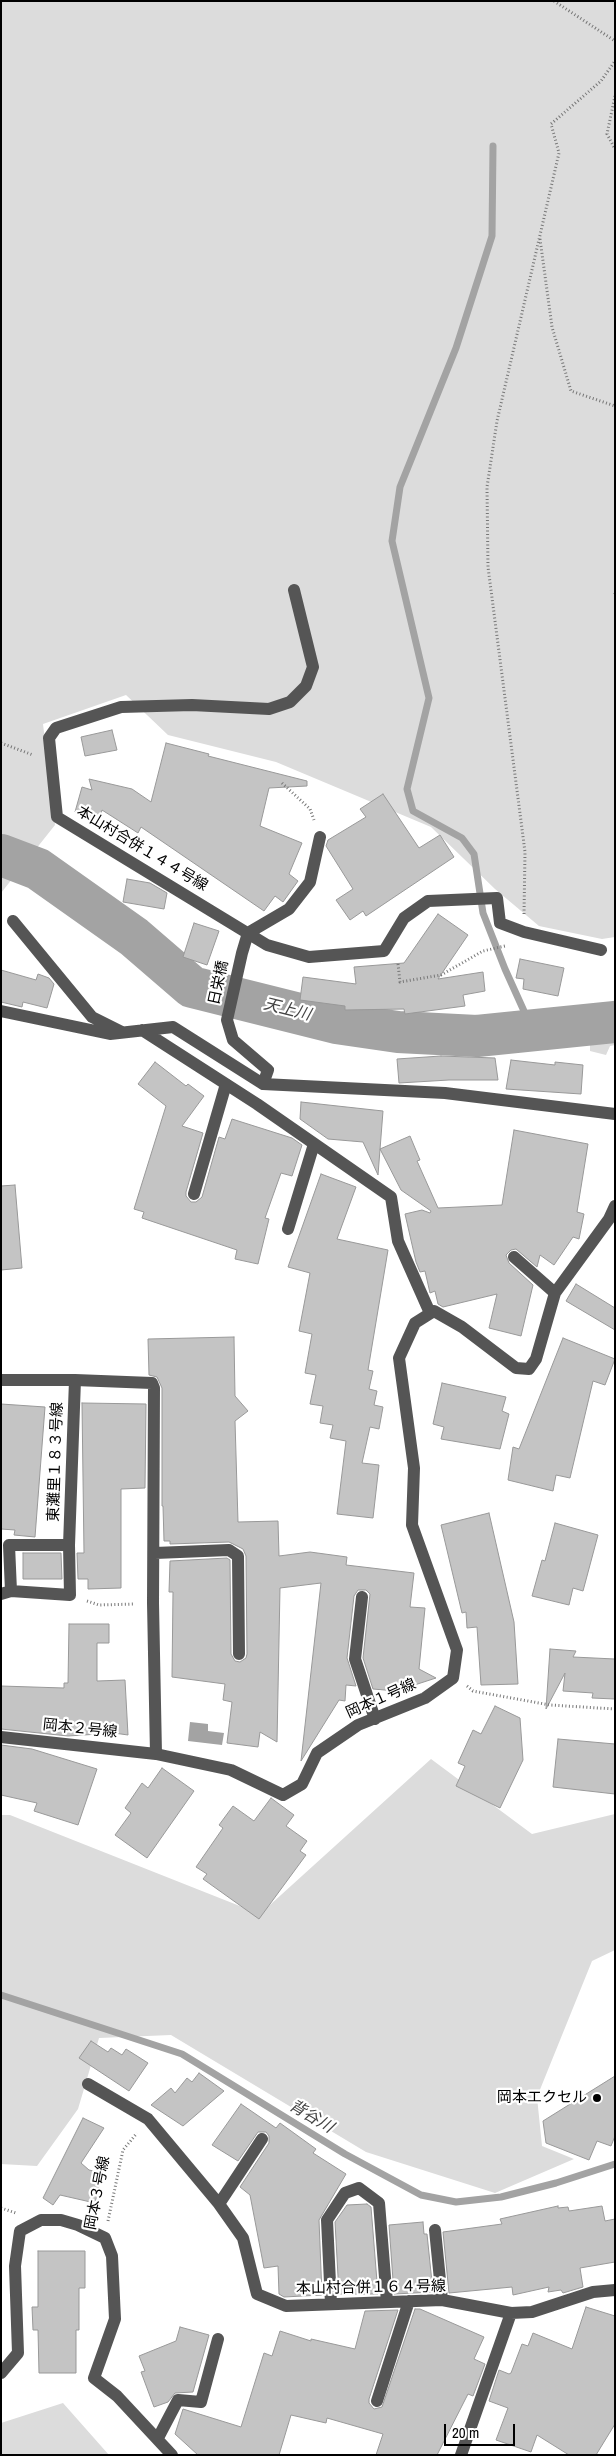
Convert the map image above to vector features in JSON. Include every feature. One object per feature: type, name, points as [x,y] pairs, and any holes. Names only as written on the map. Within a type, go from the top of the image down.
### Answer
[{"type":"street","name":"本山村合併１４４号線","points":[[294,590],[313,667],[306,686],[290,702],[269,709],[192,705],[121,707],[56,728],[48,738],[57,817],[266,945],[308,957],[384,951],[404,918],[428,901],[497,898],[500,923],[524,932],[601,950]]},
{"type":"street","points":[[248,933],[289,909],[305,889],[310,882],[320,837]]},
{"type":"street","points":[[14,921],[92,1017],[122,1032]]},
{"type":"street","name":"日栄橋","points":[[248,933],[227,1020],[233,1040],[268,1070],[263,1084]]},
{"type":"street","points":[[1,1011],[110,1034],[173,1027],[263,1084],[445,1093],[615,1114]]},
{"type":"street","points":[[142,1030],[226,1084],[391,1197],[398,1242],[430,1313]]},
{"type":"street","points":[[194,1194],[226,1084]]},
{"type":"street","points":[[288,1229],[314,1144]]},
{"type":"street","points":[[453,1678],[457,1650],[412,1525],[414,1468],[398,1358],[415,1323],[434,1311],[462,1327],[516,1368],[529,1369],[536,1359],[555,1293],[609,1219],[615,1206]]},
{"type":"street","points":[[514,1257],[555,1293]]},
{"type":"street","points":[[1,1380],[152,1383],[154,1388],[155,1553],[153,1603],[156,1754]]},
{"type":"street","name":"東灘里１８３号線","points":[[70,1595],[69,1545],[75,1380]]},
{"type":"street","points":[[69,1545],[9,1544],[6,1593],[70,1595]]},
{"type":"street","points":[[155,1553],[229,1550],[238,1556],[239,1654]]},
{"type":"street","points":[[362,1597],[355,1659],[375,1718]]},
{"type":"street","name":"岡本１号線","points":[[156,1754],[231,1770],[283,1795],[302,1784],[317,1753],[358,1726],[425,1698],[453,1678]]},
{"type":"street","name":"岡本２号線","points":[[1,1737],[156,1754]]},
{"type":"street","name":"本山村合併１６４号線","points":[[88,2084],[148,2119],[219,2204],[243,2238],[257,2294],[286,2306],[442,2300],[511,2313],[532,2312],[593,2292],[615,2290]]},
{"type":"street","points":[[219,2204],[262,2139]]},
{"type":"street","points":[[331,2304],[327,2220],[345,2193],[360,2188],[379,2203],[387,2302]]},
{"type":"street","points":[[1,2373],[18,2354],[15,2266],[20,2231],[41,2220],[61,2220],[78,2225],[105,2238]]},
{"type":"street","points":[[435,2230],[442,2300]]},
{"type":"street","name":"岡本３号線","points":[[105,2238],[112,2256],[115,2319],[94,2378],[117,2396],[172,2455]]},
{"type":"street","points":[[377,2401],[409,2301]]},
{"type":"street","points":[[461,2455],[511,2313]]},
{"type":"street","points":[[158,2438],[178,2400],[201,2402],[218,2339]]},
{"type":"path","points":[[554,1],[615,41]]},
{"type":"path","points":[[524,932],[525,852],[488,567],[486,487],[497,421],[559,153],[551,124],[601,81],[615,61]]},
{"type":"path","points":[[615,96],[607,134],[615,149]]},
{"type":"path","points":[[540,236],[552,328],[570,391],[615,406]]},
{"type":"path","points":[[1,743],[51,762]]},
{"type":"path","points":[[282,783],[310,809],[320,837]]},
{"type":"path","points":[[400,982],[441,975],[483,951],[502,946]]},
{"type":"path","points":[[70,1595],[99,1605],[153,1603]]},
{"type":"path","points":[[453,1678],[473,1690],[550,1705],[615,1709]]},
{"type":"path","name":"岡本３号線","points":[[105,2238],[123,2150],[148,2119]]},
{"type":"shaded area","points":[[1,1],[615,1],[615,937],[602,939],[539,926],[495,889],[431,827],[276,762],[168,735],[126,695],[43,724],[55,825],[1,893]]},
{"type":"shaded area","points":[[615,1000],[615,1045],[610,1046],[606,1055],[590,1051],[590,1011]]},
{"type":"shaded area","points":[[190,1722],[208,1724],[208,1731],[224,1733],[222,1745],[188,1741]]},
{"type":"shaded area","points":[[431,1759],[532,1834],[615,1814],[615,1950],[592,1961],[537,2097],[542,2146],[574,2159],[495,2193],[366,2152],[171,2035],[99,2038],[78,2109],[37,2166],[1,2164],[1,1815],[10,1815],[260,1914]]},
{"type":"shaded area","points":[[63,2403],[109,2455],[1,2455],[1,2423]]},
{"type":"building","points":[[112,730],[117,750],[85,756],[81,737]]},
{"type":"building","points":[[166,743],[209,754],[208,756],[307,781],[307,786],[269,788],[260,826],[302,843],[289,874],[298,881],[283,902],[275,896],[264,911],[141,827],[138,833],[102,810],[100,818],[75,812],[82,787],[92,790],[89,779],[132,789],[151,802]]},
{"type":"building","points":[[383,794],[419,848],[440,835],[454,857],[366,916],[363,911],[350,920],[336,900],[353,889],[326,846],[328,840],[366,817],[360,809]]},
{"type":"building","points":[[127,879],[150,883],[167,893],[164,909],[123,902]]},
{"type":"building","points":[[438,914],[468,935],[438,979],[483,972],[485,991],[463,995],[465,1006],[405,1014],[404,1009],[345,1010],[345,1006],[300,1000],[303,977],[356,984],[354,967],[404,963]]},
{"type":"building","points":[[194,923],[219,931],[207,965],[183,957]]},
{"type":"building","points":[[520,959],[564,968],[558,996],[523,989],[524,979],[516,978]]},
{"type":"building","points":[[1,970],[36,980],[38,974],[49,978],[54,984],[47,1008],[23,1002],[22,1007],[1,1002]]},
{"type":"building","points":[[441,1056],[495,1058],[498,1080],[399,1083],[397,1059]]},
{"type":"building","points":[[511,1060],[555,1065],[555,1062],[583,1065],[581,1094],[506,1089]]},
{"type":"building","points":[[155,1062],[186,1086],[188,1084],[204,1096],[182,1126],[203,1133],[186,1192],[186,1196],[191,1202],[196,1202],[202,1197],[219,1137],[225,1139],[232,1119],[292,1138],[302,1145],[292,1176],[281,1173],[265,1218],[269,1219],[258,1264],[235,1259],[237,1250],[142,1218],[144,1212],[134,1209],[166,1106],[138,1084]]},
{"type":"building","points":[[301,1102],[383,1111],[378,1175],[363,1142],[328,1139],[300,1119]]},
{"type":"building","points":[[514,1130],[588,1144],[577,1212],[584,1214],[579,1239],[573,1237],[554,1265],[540,1255],[537,1267],[516,1249],[511,1250],[506,1255],[509,1263],[533,1285],[521,1336],[489,1328],[497,1294],[443,1307],[438,1304],[435,1291],[430,1293],[425,1271],[420,1272],[416,1262],[405,1214],[422,1210],[430,1213],[431,1211],[401,1190],[380,1149],[410,1136],[420,1160],[417,1161],[438,1208],[502,1205]]},
{"type":"building","points":[[321,1174],[356,1187],[337,1239],[388,1250],[368,1370],[373,1371],[369,1389],[377,1391],[374,1405],[383,1407],[379,1429],[370,1427],[362,1463],[379,1465],[373,1518],[337,1514],[346,1441],[330,1438],[333,1425],[320,1423],[323,1406],[310,1404],[316,1375],[305,1373],[312,1334],[299,1331],[310,1273],[288,1267]]},
{"type":"building","points":[[15,1185],[22,1268],[1,1270],[1,1186]]},
{"type":"building","points":[[576,1284],[615,1308],[615,1330],[566,1301]]},
{"type":"building","points":[[234,1337],[235,1396],[248,1411],[235,1421],[238,1522],[278,1521],[279,1556],[310,1552],[347,1557],[346,1565],[414,1573],[410,1607],[425,1608],[419,1669],[436,1678],[396,1691],[373,1689],[363,1658],[370,1594],[366,1590],[358,1590],[354,1596],[347,1658],[356,1686],[346,1685],[345,1701],[339,1700],[301,1761],[321,1583],[280,1588],[277,1742],[260,1732],[258,1747],[227,1743],[232,1702],[223,1700],[225,1684],[172,1677],[173,1592],[169,1592],[170,1561],[227,1558],[230,1560],[231,1654],[235,1661],[240,1662],[246,1658],[247,1654],[246,1556],[243,1549],[229,1542],[170,1544],[170,1541],[164,1541],[162,1506],[162,1388],[157,1377],[149,1375],[148,1339]]},
{"type":"building","points":[[563,1338],[615,1359],[605,1385],[593,1381],[570,1478],[556,1475],[553,1491],[508,1480],[513,1447],[519,1449]]},
{"type":"building","points":[[442,1383],[506,1397],[502,1411],[509,1414],[500,1449],[441,1439],[444,1427],[433,1424]]},
{"type":"building","points":[[82,1403],[146,1404],[145,1488],[121,1489],[121,1588],[88,1589],[88,1579],[78,1579],[77,1553],[84,1553]]},
{"type":"building","points":[[1,1404],[45,1407],[35,1537],[14,1535],[15,1530],[1,1529]]},
{"type":"building","points":[[489,1513],[514,1622],[518,1684],[481,1685],[477,1627],[467,1628],[466,1612],[462,1613],[441,1525]]},
{"type":"building","points":[[555,1523],[598,1535],[583,1591],[573,1588],[569,1605],[532,1596],[542,1560],[545,1561]]},
{"type":"building","points":[[23,1553],[61,1553],[62,1579],[23,1579]]},
{"type":"building","points":[[69,1624],[109,1624],[109,1643],[97,1643],[97,1681],[125,1680],[128,1735],[114,1733],[68,1736],[1,1729],[1,1686],[64,1688],[64,1683],[68,1683]]},
{"type":"building","points":[[550,1649],[576,1651],[573,1657],[615,1659],[615,1699],[592,1698],[593,1693],[563,1691],[565,1673],[546,1709]]},
{"type":"building","points":[[495,1706],[520,1718],[523,1760],[500,1808],[456,1786],[465,1766],[458,1763],[473,1730],[481,1734]]},
{"type":"building","points":[[558,1739],[615,1744],[615,1794],[553,1787]]},
{"type":"building","points":[[1,1745],[32,1749],[97,1769],[78,1825],[34,1811],[37,1803],[1,1795]]},
{"type":"building","points":[[162,1768],[194,1791],[147,1858],[115,1835],[131,1813],[125,1808],[142,1783],[148,1788]]},
{"type":"building","points":[[271,1798],[294,1815],[286,1826],[307,1841],[300,1851],[306,1855],[259,1919],[203,1879],[207,1874],[196,1867],[223,1828],[219,1825],[233,1806],[254,1821]]},
{"type":"building","points":[[91,2041],[108,2052],[111,2048],[122,2055],[126,2049],[148,2063],[129,2091],[79,2058]]},
{"type":"building","points":[[199,2073],[224,2091],[183,2126],[151,2105],[171,2088],[175,2093],[187,2078],[192,2082]]},
{"type":"building","name":"岡本エクセル","points":[[615,2076],[615,2136],[611,2146],[597,2141],[589,2160],[546,2143],[543,2121]]},
{"type":"building","points":[[241,2104],[276,2128],[280,2123],[316,2149],[313,2153],[346,2174],[319,2220],[322,2295],[284,2297],[279,2294],[278,2266],[264,2268],[250,2195],[240,2187],[269,2143],[269,2136],[266,2132],[258,2132],[238,2161],[212,2145]]},
{"type":"building","points":[[83,2118],[104,2128],[81,2163],[89,2170],[102,2173],[95,2203],[60,2195],[53,2205],[43,2198]]},
{"type":"building","points":[[367,2204],[371,2207],[378,2294],[339,2294],[335,2222],[347,2205]]},
{"type":"building","points":[[558,2206],[558,2208],[568,2207],[569,2211],[602,2206],[605,2221],[615,2219],[615,2262],[580,2268],[583,2287],[563,2293],[561,2290],[548,2292],[549,2287],[513,2295],[512,2287],[449,2293],[443,2232],[502,2224],[500,2219]]},
{"type":"building","points":[[423,2222],[424,2234],[427,2234],[433,2292],[394,2294],[389,2225]]},
{"type":"building","points":[[38,2251],[85,2251],[85,2288],[79,2288],[79,2330],[76,2330],[76,2373],[39,2373],[38,2330],[33,2330],[32,2307],[38,2307]]},
{"type":"building","points":[[586,2307],[615,2316],[615,2424],[596,2455],[569,2455],[537,2435],[531,2452],[496,2440],[508,2408],[489,2401],[499,2370],[511,2373],[522,2344],[528,2346],[533,2333],[572,2349]]},
{"type":"building","points":[[415,2309],[420,2309],[484,2337],[474,2359],[485,2364],[473,2396],[468,2394],[437,2455],[376,2455],[383,2434],[327,2418],[326,2423],[291,2415],[279,2455],[198,2455],[175,2434],[183,2409],[241,2427],[264,2353],[272,2356],[280,2331],[311,2341],[311,2339],[355,2349],[365,2311],[398,2310],[369,2399],[369,2403],[374,2409],[382,2407]]},
{"type":"building","points":[[180,2327],[209,2335],[193,2392],[175,2393],[168,2402],[154,2407],[141,2372],[145,2371],[139,2356],[176,2341]]},
{"type":"waterway","points":[[493,146],[492,236],[456,348],[400,487],[392,541],[429,698],[407,789],[413,811],[462,838],[474,854],[483,913],[505,969],[533,1031]]},
{"type":"waterway","name":"天上川","points":[[1,855],[38,869],[134,937],[192,987],[336,1023],[398,1032],[477,1036],[615,1022]]},
{"type":"waterway","name":"背谷川","points":[[1,1995],[182,2054],[345,2154],[421,2195],[456,2202],[501,2197],[556,2183],[615,2164]]},
{"type":"place","name":"岡本エクセル","points":[[597,2098]]}]
